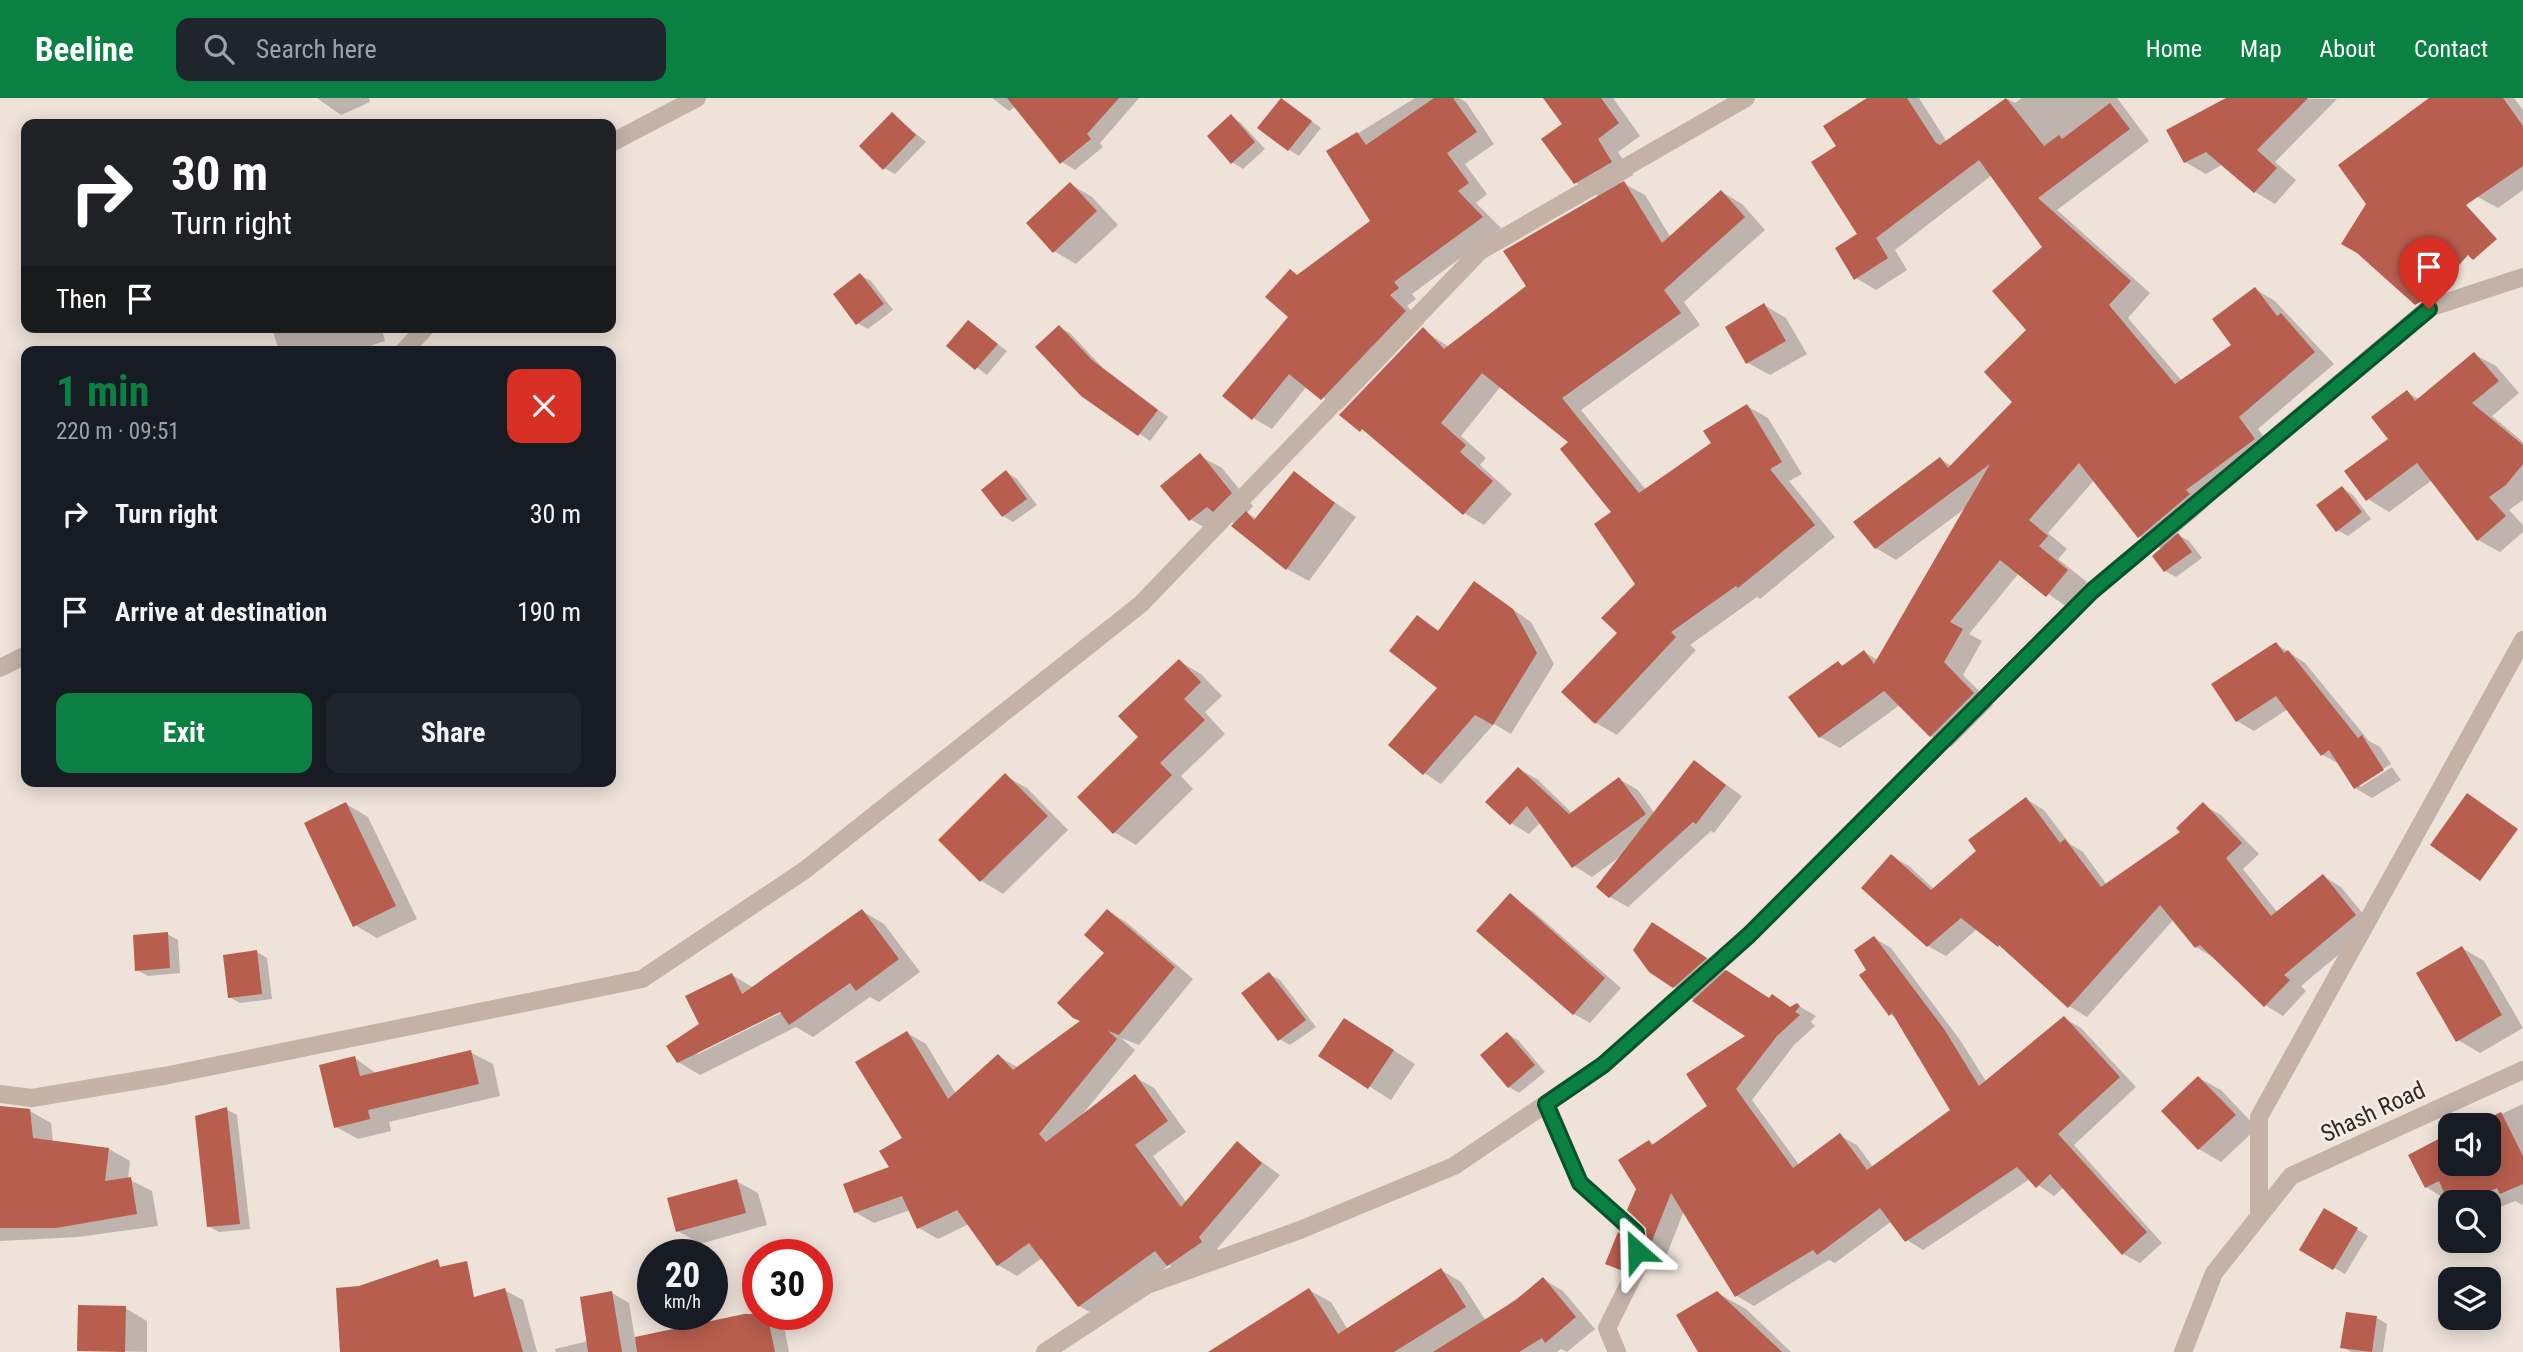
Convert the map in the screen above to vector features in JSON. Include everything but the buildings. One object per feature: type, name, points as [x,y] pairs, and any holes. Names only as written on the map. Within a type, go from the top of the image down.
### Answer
[{"type":"street","points":[[616,141],[697,98]]},
{"type":"street","points":[[0,1094],[32,1098],[164,1076],[642,979],[805,870],[1141,604],[1480,251],[1746,98]]},
{"type":"street","points":[[1045,1352],[1147,1285],[1300,1230],[1454,1166],[1603,1065],[1749,935],[2103,582],[2429,309],[2523,277]]},
{"type":"street","points":[[409,346],[420,333]]},
{"type":"street","points":[[2259,1216],[2259,1117],[2523,640]]},
{"type":"street","points":[[0,668],[21,657]]},
{"type":"street","name":"Shash Road","points":[[2183,1352],[2214,1273],[2291,1176],[2523,1070]]},
{"type":"street","points":[[1546,1104],[1580,1183],[1636,1233],[1637,1268],[1607,1328],[1617,1352]]},
{"type":"route","points":[[1637,1251],[1636,1233],[1580,1183],[1546,1104],[1603,1065],[1749,935],[2092,591],[2429,309]]}]
